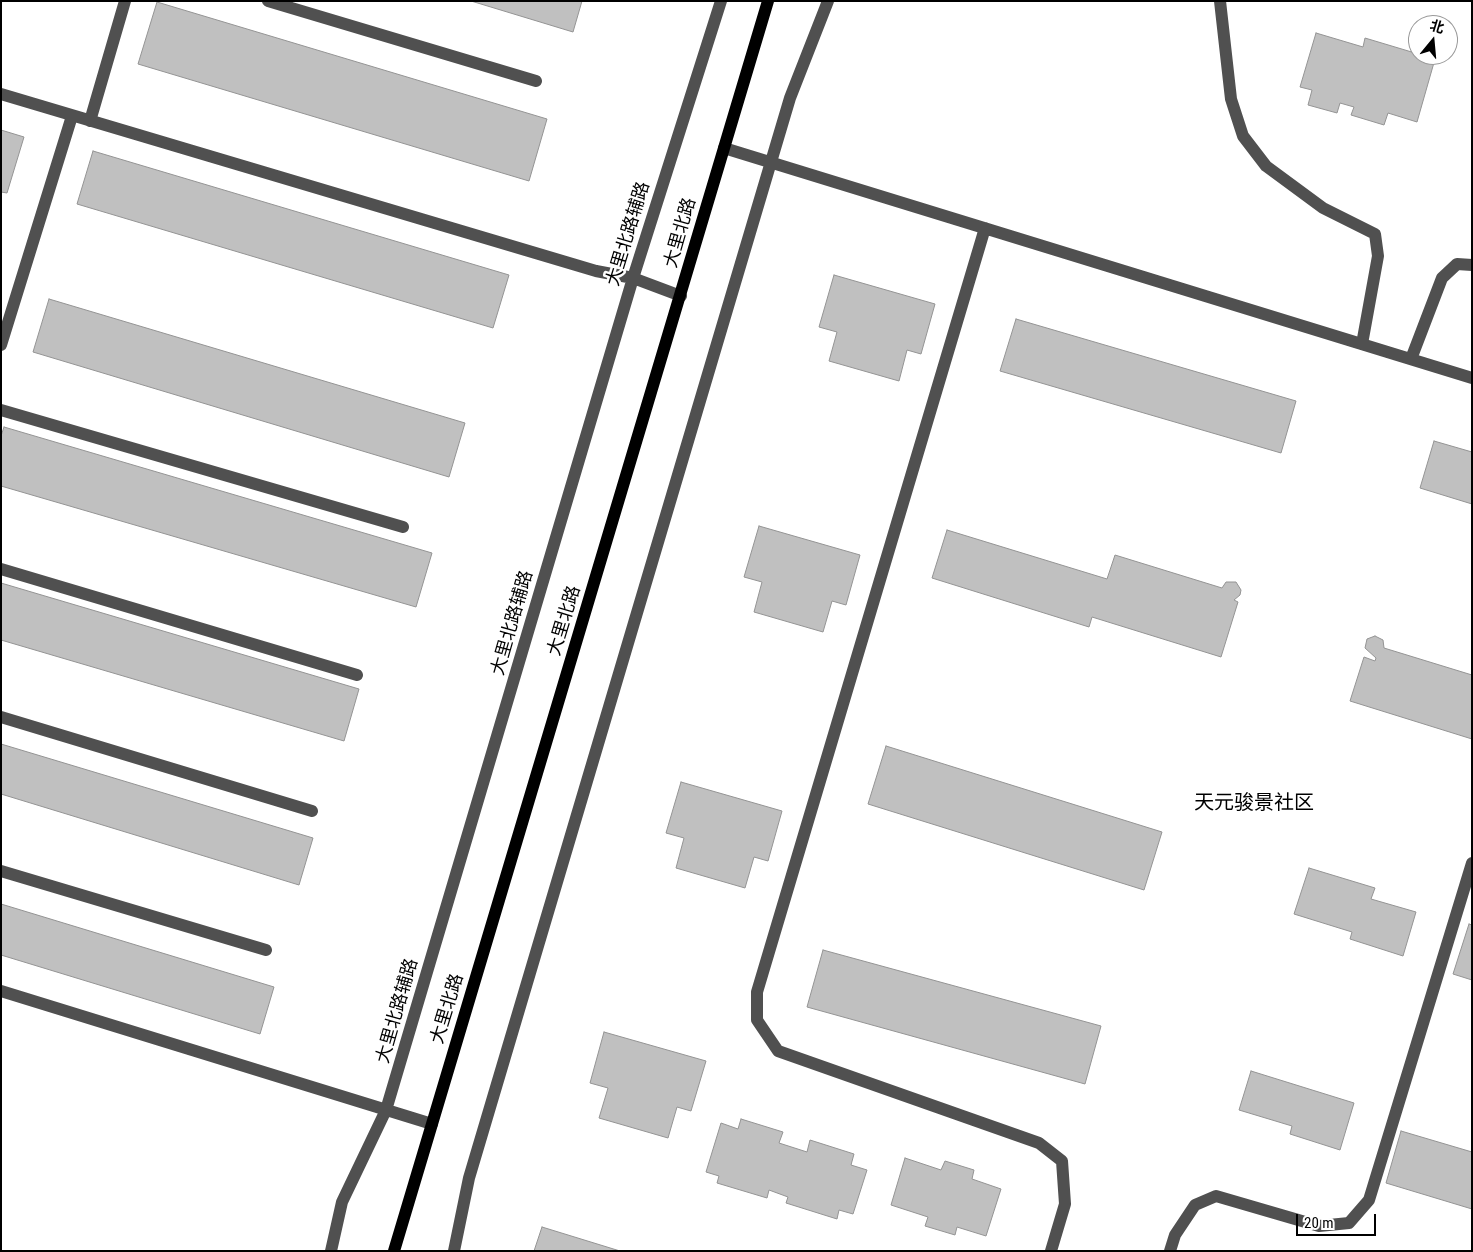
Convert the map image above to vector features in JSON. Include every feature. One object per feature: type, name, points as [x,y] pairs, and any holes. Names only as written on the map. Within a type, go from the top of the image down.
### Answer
[{"type":"main road","name":"大里北路","points":[[394,1251],[768,1]]},
{"type":"street","points":[[90,121],[125,1]]},
{"type":"street","points":[[268,1],[536,81]]},
{"type":"street","name":"大里北路辅路","points":[[332,1251],[342,1202],[386,1110],[633,278],[721,1]]},
{"type":"street","points":[[454,1251],[469,1178],[790,98],[828,1]]},
{"type":"street","points":[[1220,1],[1231,99],[1243,136],[1266,166],[1273,172],[1323,208],[1375,234],[1378,256],[1362,344]]},
{"type":"street","points":[[1,94],[596,271],[633,278],[680,296]]},
{"type":"street","points":[[1,345],[72,116]]},
{"type":"street","points":[[724,148],[1472,378]]},
{"type":"street","points":[[985,228],[757,992],[757,1020],[778,1051],[1039,1143],[1062,1161],[1065,1204],[1051,1251]]},
{"type":"street","points":[[1411,359],[1442,278],[1457,264],[1472,265]]},
{"type":"street","points":[[1,410],[403,527]]},
{"type":"street","points":[[1,569],[357,675]]},
{"type":"street","points":[[1,717],[312,811]]},
{"type":"street","points":[[1170,1251],[1175,1235],[1195,1205],[1216,1196],[1319,1226],[1349,1223],[1369,1200],[1472,864]]},
{"type":"street","points":[[1,870],[266,950]]},
{"type":"street","points":[[1,991],[432,1124]]},
{"type":"building","points":[[471,1],[582,1],[573,32]]},
{"type":"building","points":[[157,2],[547,119],[529,181],[138,64]]},
{"type":"building","points":[[1316,33],[1363,47],[1365,38],[1408,51],[1408,65],[1433,65],[1417,122],[1388,113],[1384,125],[1351,115],[1354,107],[1340,103],[1337,113],[1308,105],[1312,90],[1300,87]]},
{"type":"building","points":[[1,130],[24,137],[7,193],[1,192]]},
{"type":"building","points":[[93,151],[509,275],[493,328],[77,204]]},
{"type":"building","points":[[834,275],[935,304],[921,354],[907,350],[899,381],[829,361],[837,332],[819,327]]},
{"type":"building","points":[[49,299],[465,423],[449,477],[33,352]]},
{"type":"building","points":[[1016,319],[1296,401],[1281,453],[1000,371]]},
{"type":"building","points":[[4,427],[432,553],[416,607],[1,486],[1,436]]},
{"type":"building","points":[[1434,441],[1472,452],[1472,504],[1420,488]]},
{"type":"building","points":[[759,526],[860,555],[846,605],[832,601],[823,632],[754,612],[762,582],[744,577]]},
{"type":"building","points":[[947,530],[1107,579],[1115,555],[1222,588],[1226,582],[1236,582],[1241,590],[1240,595],[1234,600],[1238,602],[1221,657],[1092,617],[1089,627],[932,578]]},
{"type":"building","points":[[1,583],[359,689],[344,741],[1,640]]},
{"type":"building","points":[[1375,636],[1383,640],[1384,648],[1472,675],[1472,739],[1350,701],[1364,657],[1375,661],[1376,658],[1365,648],[1367,639]]},
{"type":"building","points":[[1,744],[313,838],[299,885],[1,794]]},
{"type":"building","points":[[886,746],[1162,832],[1144,890],[868,804]]},
{"type":"building","points":[[681,782],[782,811],[768,861],[754,857],[745,888],[676,868],[684,838],[666,833]]},
{"type":"building","points":[[1309,868],[1375,888],[1371,899],[1416,912],[1403,956],[1350,939],[1352,932],[1294,914]]},
{"type":"building","points":[[1,904],[274,987],[260,1034],[1,955]]},
{"type":"building","points":[[1469,924],[1472,925],[1472,980],[1453,974]]},
{"type":"building","points":[[823,950],[1101,1026],[1085,1084],[807,1007]]},
{"type":"building","points":[[604,1032],[706,1061],[691,1111],[677,1107],[668,1138],[599,1118],[608,1088],[590,1083]]},
{"type":"building","points":[[1251,1071],[1354,1103],[1340,1150],[1290,1134],[1292,1126],[1239,1110]]},
{"type":"building","points":[[741,1119],[783,1132],[779,1143],[807,1152],[810,1140],[854,1154],[851,1165],[867,1170],[853,1214],[839,1210],[837,1219],[786,1203],[788,1197],[769,1190],[767,1198],[717,1183],[719,1176],[706,1172],[721,1123],[738,1129]]},
{"type":"building","points":[[1401,1131],[1472,1152],[1472,1209],[1386,1183]]},
{"type":"building","points":[[905,1158],[941,1170],[945,1161],[974,1170],[972,1179],[1001,1189],[986,1236],[957,1227],[955,1235],[925,1226],[928,1217],[891,1205]]},
{"type":"building","points":[[542,1227],[620,1251],[534,1251]]},
{"type":"district","name":"天元骏景社区","points":[[1254,804]]}]
